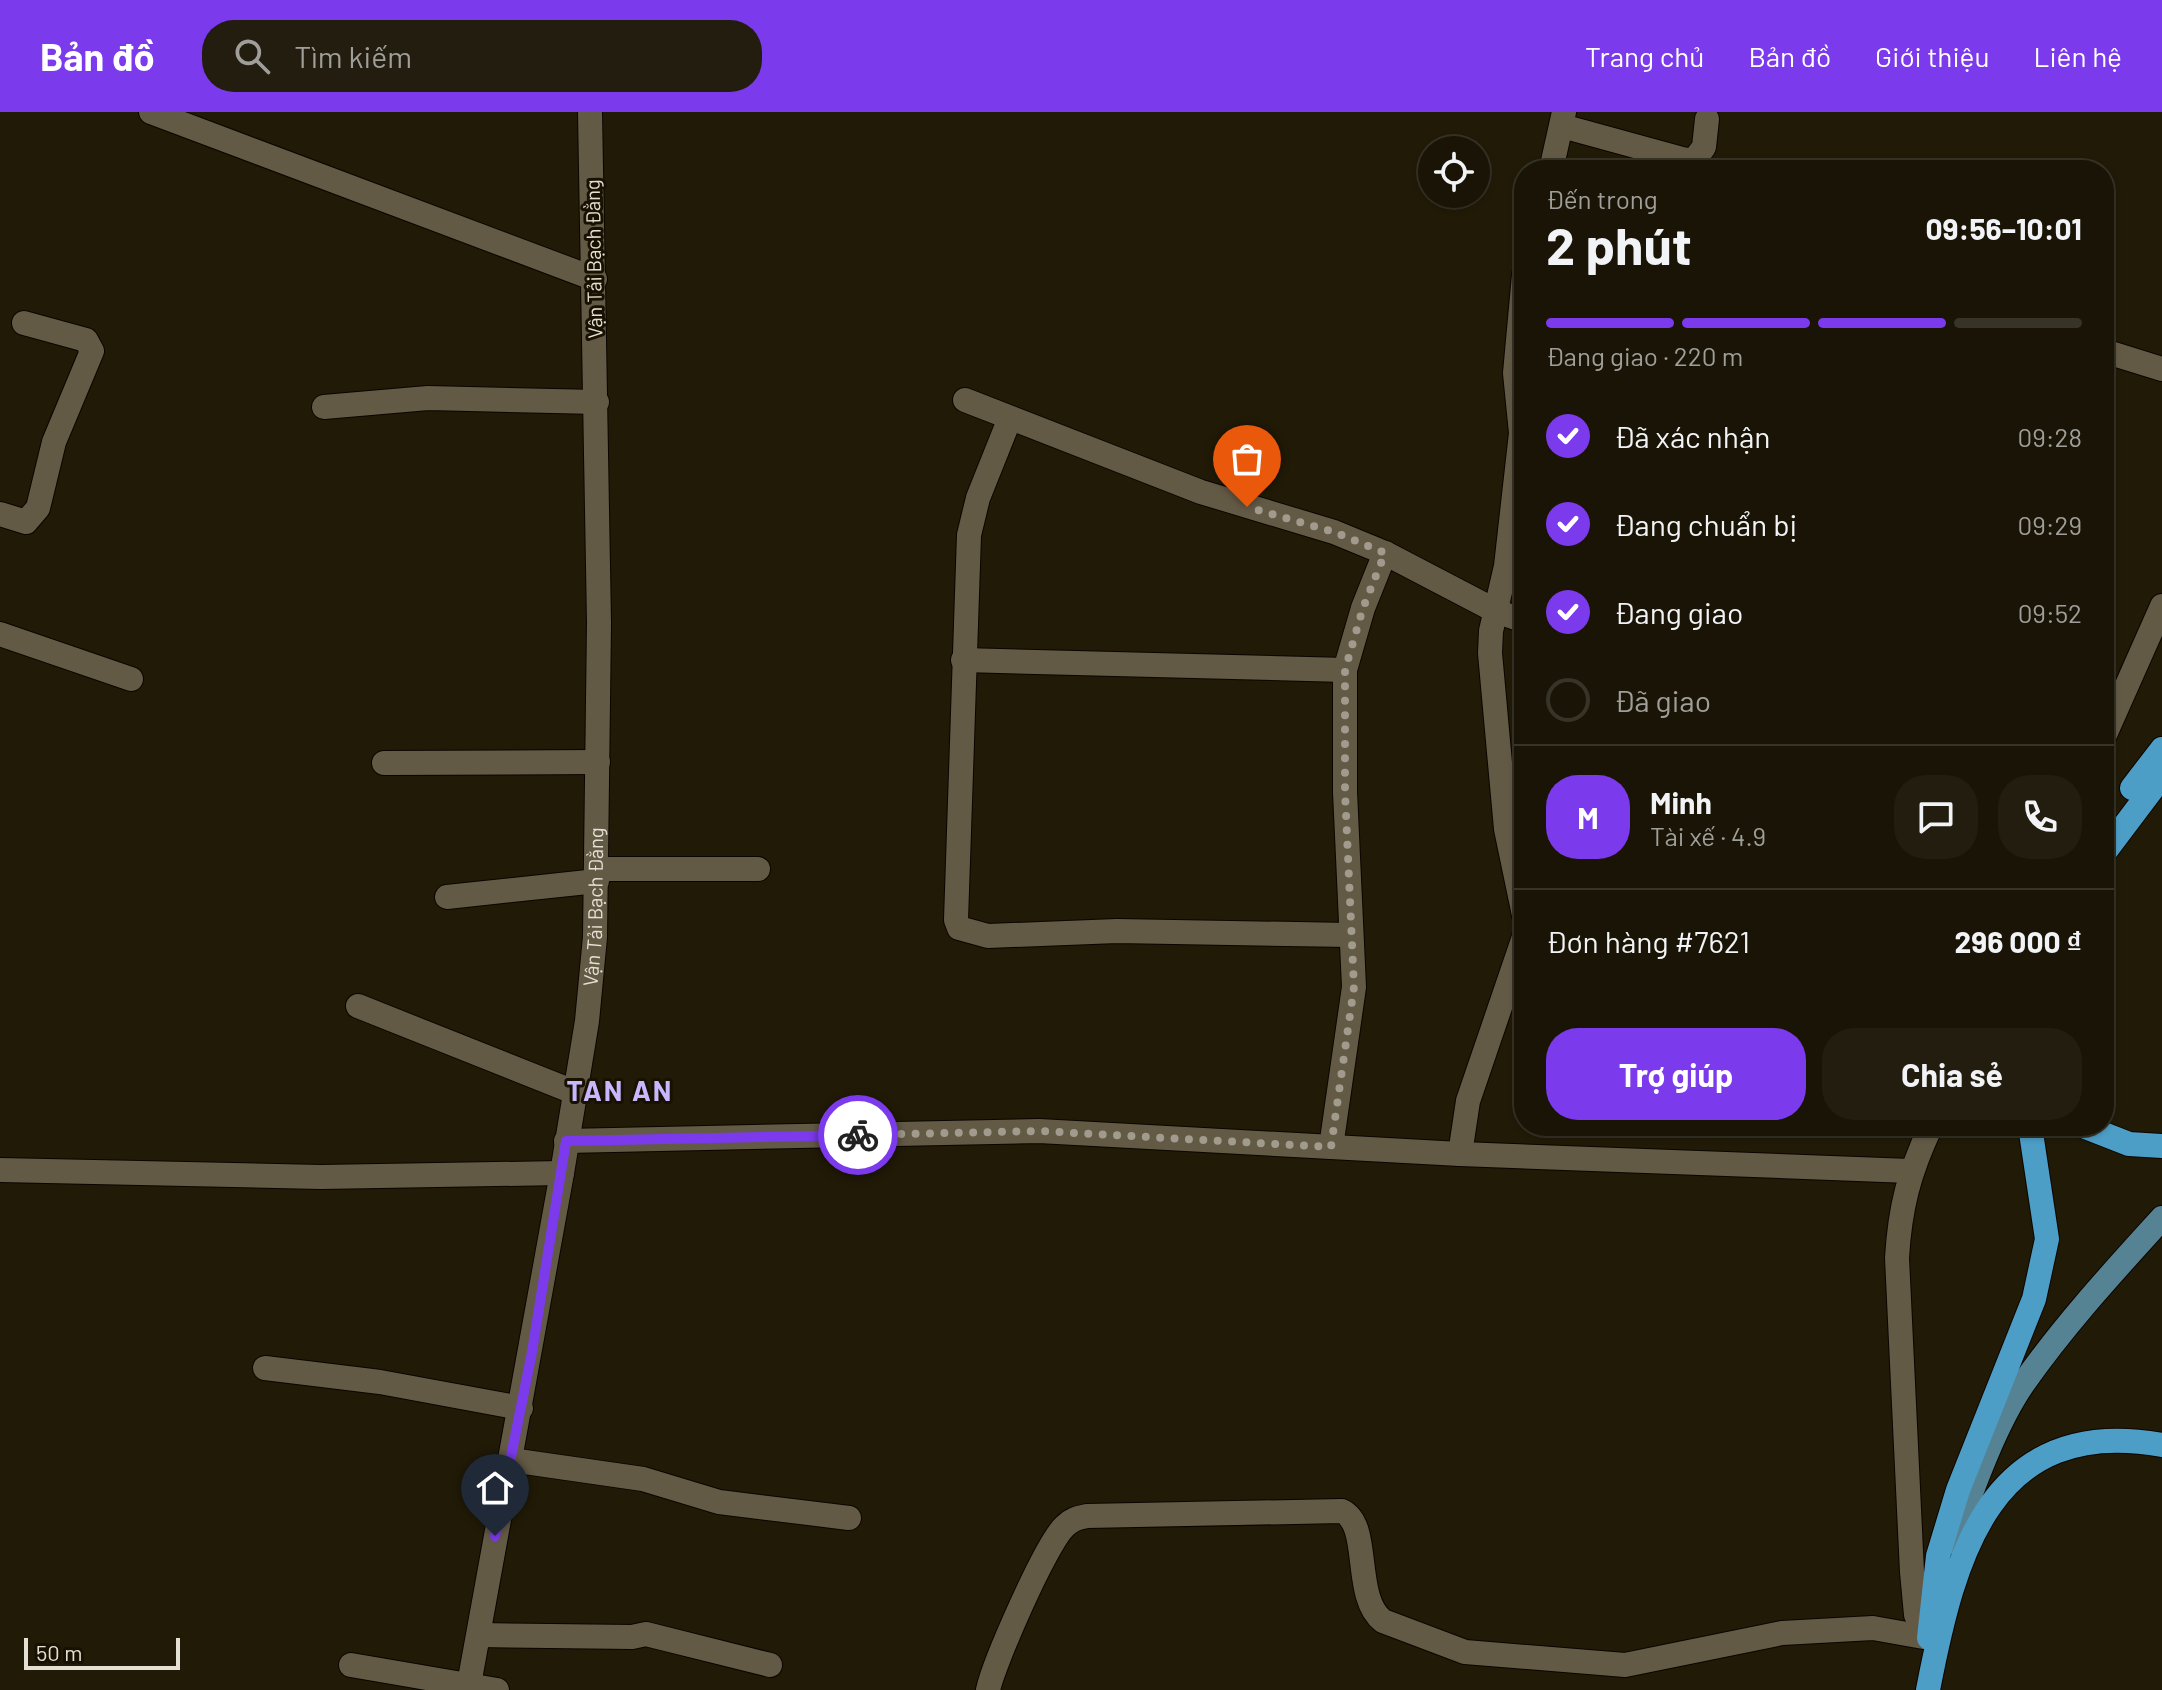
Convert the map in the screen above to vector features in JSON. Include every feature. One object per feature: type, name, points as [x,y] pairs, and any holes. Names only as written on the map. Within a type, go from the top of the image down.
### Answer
[{"type":"highway","points":[[2114,813],[2162,749]]},
{"type":"highway","points":[[2114,840],[2162,776]]},
{"type":"highway","points":[[1929,1638],[1938,1556],[1954,1503],[2034,1299],[2047,1239],[2032,1136]]},
{"type":"highway","points":[[2109,1136],[2129,1144],[2162,1146]]},
{"type":"highway","points":[[1926,1690],[1956,1575],[1981,1518],[2008,1482],[2036,1459],[2064,1448],[2105,1442],[2162,1445]]},
{"type":"main road","points":[[1926,1690],[1929,1638],[1944,1567],[1974,1484],[2021,1386],[2076,1316],[2162,1218]]},
{"type":"street","points":[[151,112],[595,279]]},
{"type":"street","name":"Vận Tải Bạch Đằng","points":[[468,1687],[521,1408],[587,1021],[597,875],[598,762],[597,402],[590,112]]},
{"type":"street","points":[[1553,160],[1563,119],[1686,160],[1695,159],[1704,147],[1707,119]]},
{"type":"street","points":[[0,514],[26,522],[38,508],[54,442],[92,351],[86,340],[24,323]]},
{"type":"street","points":[[2114,354],[2162,369]]},
{"type":"street","points":[[324,407],[428,398],[597,402]]},
{"type":"street","points":[[965,400],[1201,492],[1334,532],[1385,553],[1514,617]]},
{"type":"street","points":[[1010,418],[978,498],[969,535],[956,920],[959,928],[988,936],[1117,931],[1350,935]]},
{"type":"street","points":[[1514,495],[1506,566],[1491,631],[1490,680],[1506,829],[1514,867]]},
{"type":"street","points":[[1331,1147],[1354,987],[1350,935],[1345,670],[1363,608],[1385,553]]},
{"type":"street","points":[[2114,714],[2162,606]]},
{"type":"street","points":[[0,634],[131,679]]},
{"type":"street","points":[[963,660],[1345,670]]},
{"type":"street","points":[[384,763],[598,762]]},
{"type":"street","points":[[447,897],[597,875],[758,869]]},
{"type":"street","points":[[1460,1154],[1468,1101],[1514,966]]},
{"type":"street","points":[[358,1006],[574,1092]]},
{"type":"street","points":[[566,1141],[1039,1131],[1460,1154],[1910,1171]]},
{"type":"street","points":[[1926,1136],[1910,1171],[1900,1212],[1897,1258],[1912,1572],[1916,1615],[1929,1638]]},
{"type":"street","points":[[0,1170],[321,1177],[562,1173]]},
{"type":"street","points":[[265,1368],[380,1382],[521,1408]]},
{"type":"street","points":[[511,1460],[643,1479],[719,1502],[849,1518]]},
{"type":"street","points":[[988,1690],[1028,1591],[1062,1528],[1075,1518],[1087,1516],[1342,1511],[1353,1524],[1365,1593],[1373,1613],[1383,1621],[1465,1652],[1637,1665],[1782,1633],[1873,1628],[1929,1638]]},
{"type":"street","points":[[479,1635],[632,1637],[646,1634],[770,1665]]},
{"type":"street","points":[[351,1665],[497,1690]]},
{"type":"way so far","points":[[858,1135],[1039,1131],[1331,1147],[1347,1016],[1354,987],[1345,792],[1345,670],[1363,608],[1385,553],[1334,532],[1247,507]]},
{"type":"district","name":"TAN AN","points":[[620,1091]]},
{"type":"route","points":[[495,1536],[532,1352],[566,1141],[858,1135]]}]
